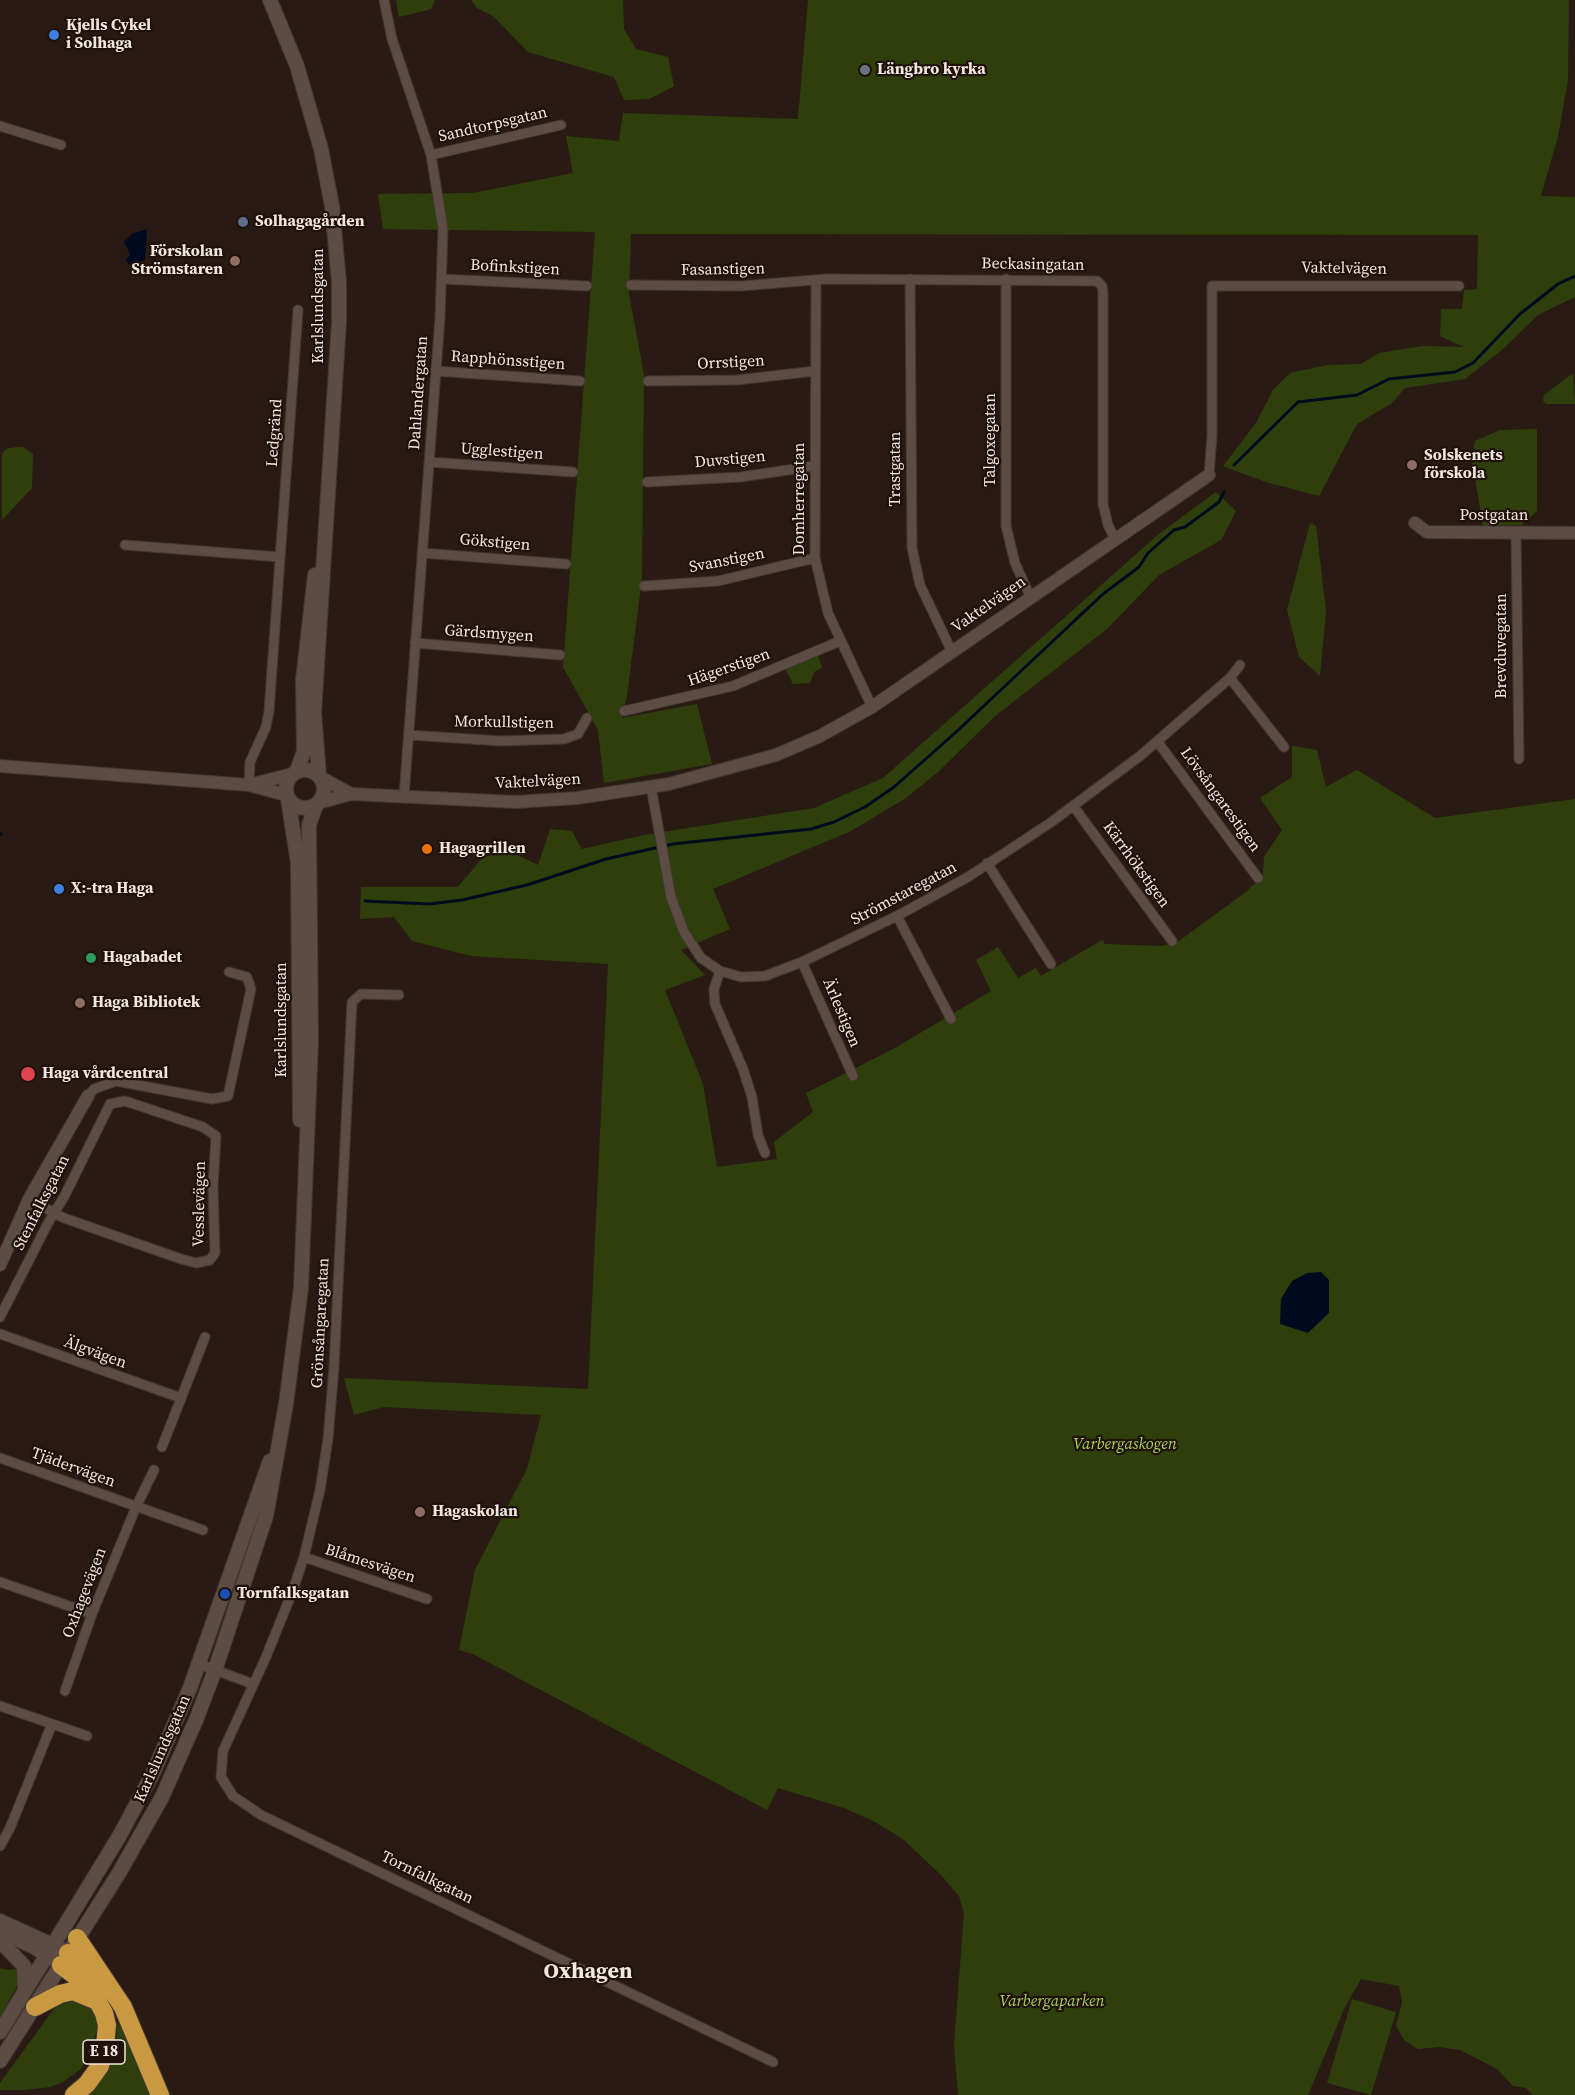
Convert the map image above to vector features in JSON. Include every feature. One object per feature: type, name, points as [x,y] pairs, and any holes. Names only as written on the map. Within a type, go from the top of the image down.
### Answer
[{"type":"highway","name":"E 18","points":[[62,1951],[99,1972],[123,2007],[159,2095]]},
{"type":"highway","name":"E 18","points":[[62,1951],[90,1987],[107,2025],[103,2057],[94,2075],[74,2095]]},
{"type":"highway","points":[[30,2000],[73,1991],[97,2001]]},
{"type":"main road","name":"Karlslundsgatan","points":[[271,3],[294,58],[312,114],[328,180],[335,236],[339,322],[314,712],[319,776]]},
{"type":"main road","name":"Karlslundsgatan","points":[[295,773],[304,751],[306,654],[326,514]]},
{"type":"main road","points":[[308,770],[319,776],[324,792],[317,804],[301,808],[287,797],[285,786],[295,773],[308,770]]},
{"type":"main road","name":"Karlslundsgatan","points":[[287,797],[298,863],[302,1241]]},
{"type":"main road","name":"Karlslundsgatan","points":[[0,2061],[30,2000],[62,1951],[119,1873],[162,1797],[215,1670],[266,1516],[284,1419],[297,1329],[312,990],[309,825],[317,804]]},
{"type":"main road","name":"Karlslundsgatan","points":[[62,1951],[140,1801],[177,1719],[250,1523],[284,1419]]},
{"type":"main road","points":[[0,1921],[62,1951]]},
{"type":"main road","points":[[0,1931],[62,1951]]},
{"type":"main road","points":[[0,1941],[24,1966],[30,2000]]},
{"type":"main road","name":"Karlslundsgatan","points":[[0,2032],[30,2000]]},
{"type":"street","name":"Dahlandergatan","points":[[384,0],[392,39],[431,155],[443,229],[442,279],[404,796]]},
{"type":"street","name":"Sandtorpsgatan","points":[[431,155],[561,125]]},
{"type":"street","points":[[0,126],[61,145]]},
{"type":"street","name":"Bofinkstigen","points":[[442,279],[587,286]]},
{"type":"street","name":"Trastgatan","points":[[910,279],[912,548],[920,585],[952,652]]},
{"type":"street","name":"Talgoxegatan","points":[[1006,279],[1006,526],[1015,563],[1030,596]]},
{"type":"street","name":"Beckasingatan","points":[[816,280],[1091,280],[1102,286],[1102,490],[1105,517],[1115,538]]},
{"type":"street","name":"Fasanstigen","points":[[631,285],[734,286],[816,280]]},
{"type":"street","name":"Domherregatan","points":[[816,280],[815,558],[823,598],[840,641],[872,706]]},
{"type":"street","name":"Vaktelvägen","points":[[317,804],[351,794],[536,801],[651,787],[724,771],[776,755],[820,736],[872,706],[1209,475],[1212,436],[1212,286],[1459,286]]},
{"type":"street","name":"Ledgränd","points":[[249,785],[250,762],[266,727],[269,711],[298,310]]},
{"type":"street","name":"Rapphönsstigen","points":[[435,371],[580,381]]},
{"type":"street","name":"Orrstigen","points":[[648,381],[737,381],[815,371]]},
{"type":"street","name":"Ugglestigen","points":[[429,462],[573,472]]},
{"type":"street","name":"Duvstigen","points":[[647,482],[741,477],[814,466]]},
{"type":"street","name":"Postgatan","points":[[1415,523],[1427,532],[1575,533]]},
{"type":"street","name":"Brevduvegatan","points":[[1516,533],[1519,759]]},
{"type":"street","points":[[125,545],[280,557]]},
{"type":"street","name":"Gökstigen","points":[[422,553],[566,564]]},
{"type":"street","name":"Svanstigen","points":[[644,586],[718,581],[815,558]]},
{"type":"street","name":"Hägerstigen","points":[[624,711],[734,686],[840,641]]},
{"type":"street","name":"Gärdsmygen","points":[[415,643],[560,655]]},
{"type":"street","name":"Strömstaregatan","points":[[651,787],[671,897],[684,932],[701,958],[720,971],[753,978],[802,962],[897,916],[987,863],[1074,807],[1230,678],[1240,665]]},
{"type":"street","points":[[1230,678],[1284,747]]},
{"type":"street","name":"Morkullstigen","points":[[409,735],[501,741],[564,739],[578,734],[588,718]]},
{"type":"street","name":"Lövsångarestigen","points":[[1156,741],[1258,878]]},
{"type":"street","points":[[0,766],[249,785],[287,797]]},
{"type":"street","points":[[249,785],[295,773]]},
{"type":"street","name":"Vaktelvägen","points":[[319,776],[351,794]]},
{"type":"street","name":"Kärrhökstigen","points":[[1074,807],[1172,941]]},
{"type":"street","points":[[987,863],[1051,964]]},
{"type":"street","points":[[897,916],[951,1019]]},
{"type":"street","name":"Ärlestigen","points":[[802,962],[853,1076]]},
{"type":"street","points":[[720,971],[714,989],[716,1004],[743,1069],[752,1097],[758,1135],[765,1153]]},
{"type":"street","points":[[0,1265],[29,1198],[94,1089],[116,1081],[212,1099],[228,1096],[251,989],[247,977],[229,972]]},
{"type":"street","name":"Grönsångaregatan","points":[[253,1684],[285,1613],[304,1557],[315,1513],[331,1416],[351,1010],[355,997],[361,993],[399,995]]},
{"type":"street","name":"Vesslevägen","points":[[29,1198],[54,1213],[181,1259],[203,1263],[213,1257],[216,1136],[202,1127],[125,1101],[111,1103]]},
{"type":"street","name":"Stenfalksgatan","points":[[0,1317],[106,1108],[111,1103]]},
{"type":"street","name":"Älgvägen","points":[[0,1334],[181,1398]]},
{"type":"street","points":[[162,1447],[205,1337]]},
{"type":"street","name":"Tjädervägen","points":[[0,1458],[136,1507]]},
{"type":"street","name":"Oxhagevägen","points":[[65,1691],[92,1614],[136,1507],[154,1470]]},
{"type":"street","points":[[136,1507],[203,1530]]},
{"type":"street","name":"Blåmesvägen","points":[[304,1557],[427,1599]]},
{"type":"street","points":[[0,1582],[92,1614]]},
{"type":"street","points":[[199,1664],[253,1684]]},
{"type":"street","name":"Tornfalkgatan","points":[[253,1684],[220,1761],[221,1777],[233,1796],[261,1815],[773,2062]]},
{"type":"street","points":[[0,1706],[87,1736]]},
{"type":"street","points":[[1,1842],[10,1828],[52,1724]]},
{"type":"green space","points":[[396,0],[435,0],[431,9],[399,17]]},
{"type":"green space","points":[[471,0],[623,0],[624,29],[636,49],[668,57],[674,86],[649,99],[624,100],[614,77],[528,52],[493,16],[477,8]]},
{"type":"green space","points":[[808,0],[1569,0],[1568,80],[1558,136],[1541,196],[1575,197],[1575,297],[1538,315],[1503,349],[1465,379],[1405,388],[1392,403],[1357,424],[1319,496],[1266,482],[1223,466],[1256,423],[1273,390],[1290,373],[1327,365],[1361,364],[1379,353],[1423,346],[1464,347],[1440,336],[1441,309],[1462,309],[1464,290],[1477,289],[1478,235],[631,234],[629,294],[644,375],[642,577],[627,696],[622,718],[697,704],[712,764],[604,783],[598,730],[563,667],[595,232],[383,229],[378,194],[473,193],[573,173],[566,136],[619,141],[623,113],[798,119]]},
{"type":"green space","points":[[1573,373],[1575,404],[1547,404],[1543,401],[1544,395]]},
{"type":"green space","points":[[1537,429],[1537,511],[1521,525],[1483,526],[1472,461],[1475,441],[1500,430]]},
{"type":"green space","points":[[23,447],[33,454],[32,488],[2,520],[2,454],[6,449]]},
{"type":"green space","name":"Varbergaskogen","points":[[1216,492],[1236,511],[1221,540],[1159,575],[1107,629],[995,716],[938,772],[906,798],[851,831],[713,889],[730,929],[681,950],[705,975],[665,990],[703,1084],[717,1167],[777,1159],[774,1142],[813,1112],[806,1093],[895,1048],[991,991],[976,960],[998,947],[1018,978],[1036,968],[1041,976],[1102,940],[1105,944],[1162,946],[1179,941],[1246,892],[1263,875],[1264,857],[1282,830],[1260,798],[1292,777],[1292,746],[1317,750],[1326,787],[1357,770],[1435,818],[1575,799],[1575,2095],[1533,2095],[1526,2088],[1513,2086],[1497,2069],[1460,2050],[1439,2047],[1418,2049],[1404,2040],[1396,2026],[1402,2002],[1399,1986],[1361,1979],[1345,2007],[1308,2095],[958,2095],[954,2045],[964,1913],[959,1896],[941,1875],[903,1839],[873,1821],[844,1808],[778,1788],[767,1810],[473,1654],[459,1650],[475,1570],[527,1469],[541,1415],[384,1407],[354,1415],[344,1378],[588,1389],[608,964],[471,956],[412,941],[394,917],[360,919],[361,887],[458,887],[484,856],[513,853],[538,865],[550,829],[572,831],[582,849],[644,835],[814,808],[883,778],[1159,534]]},
{"type":"green space","points":[[1310,523],[1316,526],[1326,611],[1320,676],[1299,657],[1287,610]]},
{"type":"green space","points":[[818,655],[822,668],[814,672],[810,683],[793,684],[785,669]]},
{"type":"green space","points":[[0,1968],[8,1970],[19,1968],[20,1981],[0,2017]]},
{"type":"green space","points":[[69,1999],[92,2008],[96,2017],[97,2028],[92,2050],[81,2069],[63,2082],[51,2087],[0,2090],[0,2083],[56,2006]]},
{"type":"green space","points":[[1352,1999],[1396,2012],[1371,2095],[1327,2083]]},
{"type":"green space","points":[[118,2018],[152,2095],[88,2095],[109,2069],[116,2045]]},
{"type":"water","points":[[147,229],[145,260],[129,265],[126,260],[130,254],[124,242],[132,234]]},
{"type":"water","points":[[1321,1272],[1329,1280],[1329,1313],[1308,1333],[1280,1324],[1281,1299],[1292,1281],[1307,1273]]},
{"type":"waterway","points":[[1234,465],[1298,402],[1357,395],[1389,379],[1455,372],[1473,363],[1520,314],[1558,284],[1575,276]]},
{"type":"waterway","points":[[365,901],[429,904],[462,900],[527,885],[606,859],[673,844],[811,829],[834,822],[865,807],[894,787],[1103,594],[1139,567],[1148,553],[1174,530],[1185,527],[1219,502],[1224,492]]},
{"type":"place","name":"Kjells Cykel i Solhaga","points":[[54,35]]},
{"type":"place","name":"Längbro kyrka","points":[[865,70]]},
{"type":"place","name":"Solhagagården","points":[[243,222]]},
{"type":"place","name":"Förskolan Strömstaren","points":[[235,261]]},
{"type":"place","name":"Solskenets förskola","points":[[1412,465]]},
{"type":"place","name":"Hagagrillen","points":[[427,849]]},
{"type":"place","name":"X:-tra Haga","points":[[59,889]]},
{"type":"place","name":"Hagabadet","points":[[91,958]]},
{"type":"place","name":"Haga Bibliotek","points":[[80,1003]]},
{"type":"place","name":"Haga vårdcentral","points":[[28,1074]]},
{"type":"place","name":"Hagaskolan","points":[[420,1512]]},
{"type":"place","name":"Tornfalksgatan","points":[[225,1594]]},
{"type":"district","name":"Oxhagen","points":[[588,1972]]},
{"type":"park label","name":"Varbergaparken","points":[[1052,2002]]}]
